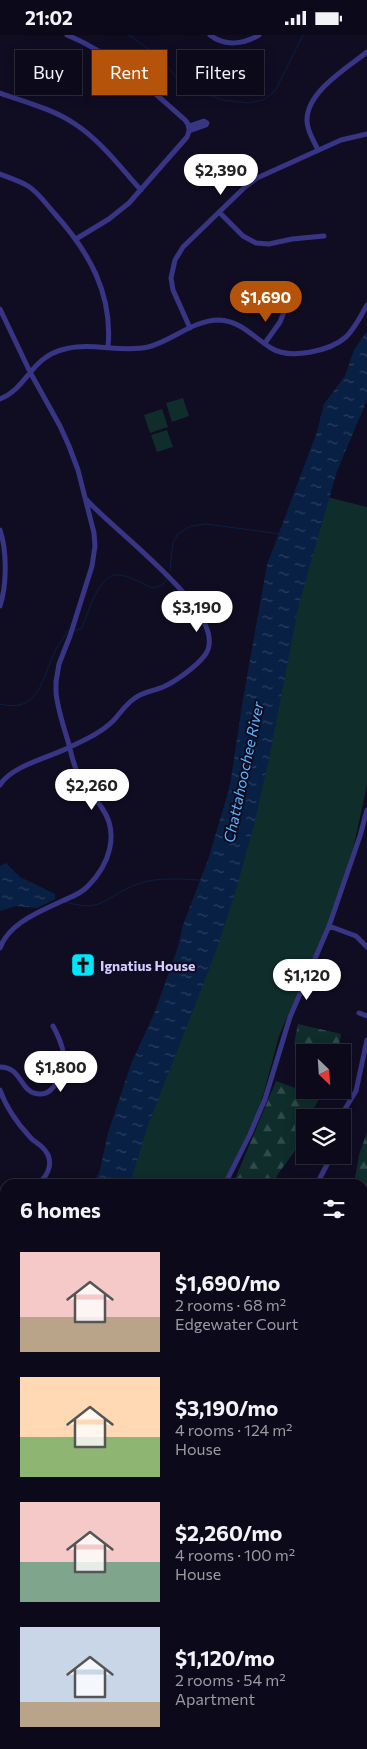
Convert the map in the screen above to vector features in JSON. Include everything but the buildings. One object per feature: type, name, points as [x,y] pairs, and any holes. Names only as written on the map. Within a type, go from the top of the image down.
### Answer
[{"type":"street","points":[[67,35],[119,64],[185,120],[189,128],[187,137],[141,190],[118,213],[76,239]]},
{"type":"street","points":[[210,35],[221,41],[235,43],[246,41],[259,35]]},
{"type":"street","points":[[318,150],[308,125],[308,112],[311,104],[327,83],[367,52]]},
{"type":"street","points":[[0,93],[75,123],[100,144],[141,190]]},
{"type":"street","points":[[190,328],[173,290],[173,265],[183,247],[219,211],[257,178],[341,140],[367,134]]},
{"type":"street","points":[[0,175],[22,183],[33,190],[76,239],[105,297],[109,321],[108,347]]},
{"type":"street","points":[[219,211],[242,236],[256,243],[269,244],[292,239],[324,237]]},
{"type":"street","points":[[0,399],[15,390],[41,359],[60,350],[78,347],[148,347],[209,321],[228,321],[245,328],[278,352],[294,355],[329,347],[341,341],[367,305]]},
{"type":"street","points":[[0,309],[30,371],[60,426],[76,466],[94,533],[95,546],[92,566],[59,664],[56,682],[57,704],[74,765],[80,779],[108,818],[112,836],[110,851],[93,880],[84,889],[23,921],[1,940],[0,948]]},
{"type":"street","points":[[265,343],[280,322],[284,312]]},
{"type":"street","points":[[0,785],[4,779],[15,771],[69,748],[104,729],[135,698],[164,687],[176,680],[203,658],[210,645],[208,633],[196,609],[179,585],[116,529],[85,497]]},
{"type":"street","points":[[0,530],[5,563],[0,605]]},
{"type":"street","points":[[228,1179],[256,1122],[265,1099],[290,1017],[329,926],[367,810]]},
{"type":"street","points":[[329,926],[356,936],[367,947]]},
{"type":"street","points":[[359,1013],[367,1016]]},
{"type":"street","points":[[0,1067],[13,1069],[32,1093],[41,1095],[50,1092],[64,1062],[59,1036],[53,1026]]},
{"type":"street","points":[[345,1109],[356,1091],[367,1040]]},
{"type":"street","points":[[0,1090],[7,1105],[28,1135],[44,1149],[48,1156],[49,1172],[43,1179]]},
{"type":"street","points":[[320,1178],[327,1164]]},
{"type":"green space","points":[[183,398],[189,416],[172,422],[166,403]]},
{"type":"green space","points":[[162,409],[168,427],[150,433],[144,415]]},
{"type":"green space","points":[[167,430],[173,447],[157,452],[151,435]]},
{"type":"green space","points":[[327,497],[367,507],[367,785],[354,845],[334,910],[279,1036],[256,1116],[225,1179],[129,1179],[274,692]]},
{"type":"green space","points":[[298,1024],[341,1034],[339,1044],[294,1044]]},
{"type":"green space","points":[[276,1081],[296,1087],[296,1099],[319,1099],[313,1109],[296,1109],[296,1147],[276,1179],[235,1179]]},
{"type":"green space","points":[[367,1132],[367,1179],[355,1179],[359,1155]]},
{"type":"water","name":"Chattahoochee River","points":[[367,331],[367,400],[337,471],[299,604],[269,759],[237,887],[215,954],[147,1128],[132,1179],[96,1179],[100,1170],[108,1133],[131,1064],[154,1014],[178,947],[183,925],[208,860],[227,796],[267,565],[317,432],[324,404],[345,376],[354,350]]},
{"type":"water","points":[[6,863],[20,877],[55,894],[55,899],[37,908],[16,906],[0,911],[0,866]]},
{"type":"waterway","points":[[129,35],[158,56],[178,79],[190,88],[223,100],[248,103],[263,100],[275,91],[303,35]]},
{"type":"waterway","points":[[170,570],[173,542],[178,534],[191,526],[206,524],[281,534]]},
{"type":"waterway","points":[[74,631],[82,628],[100,586],[112,576],[128,577],[153,588],[162,585],[167,579]]},
{"type":"waterway","points":[[0,704],[13,706],[24,704],[32,699],[38,691],[56,648],[68,631],[70,631]]},
{"type":"waterway","points":[[66,902],[89,906],[104,902],[127,888],[153,880],[199,880]]},
{"type":"place","name":"Ignatius House","points":[[83,965]]}]
